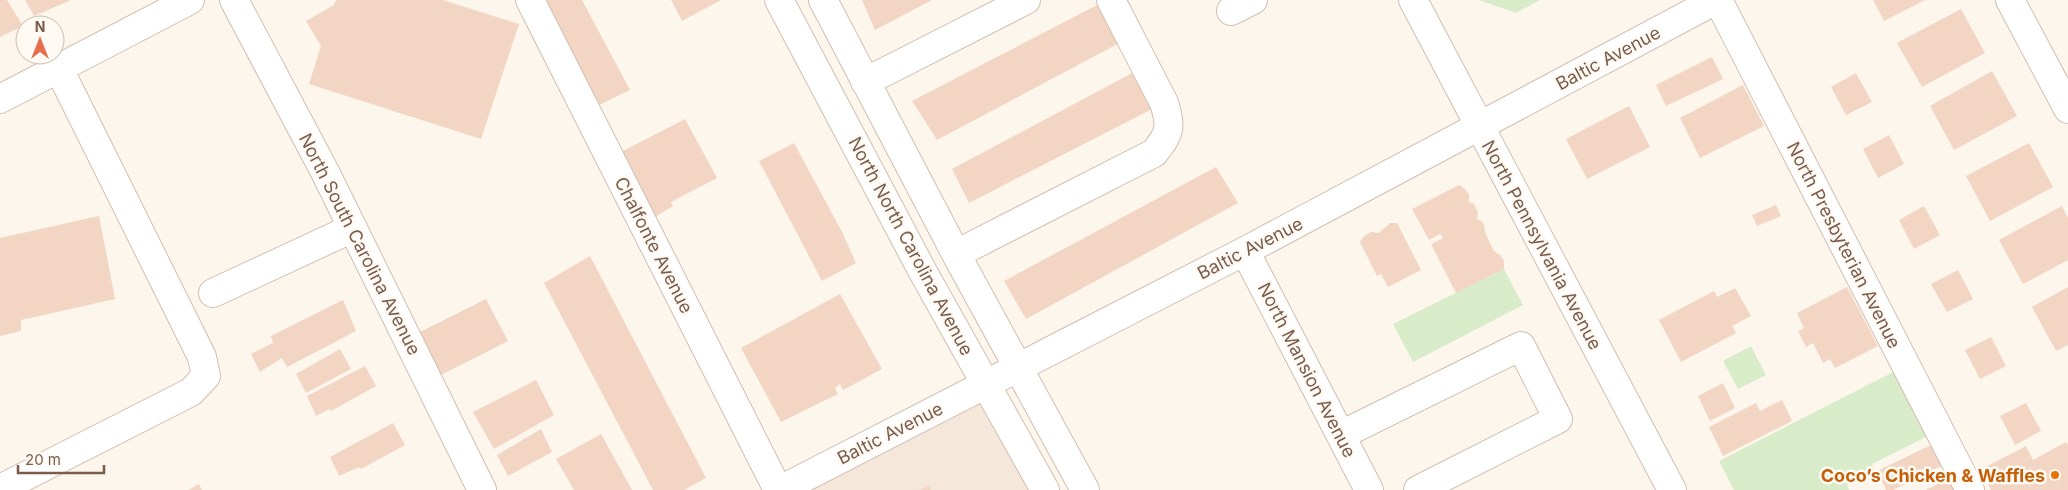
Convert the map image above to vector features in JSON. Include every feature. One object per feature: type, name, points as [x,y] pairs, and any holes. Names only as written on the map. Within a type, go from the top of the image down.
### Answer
[{"type":"street","points":[[0,99],[190,0]]},
{"type":"street","name":"North South Carolina Avenue","points":[[234,0],[353,228],[482,490]]},
{"type":"street","name":"Chalfonte Avenue","points":[[530,0],[779,490]]},
{"type":"street","name":"North North Carolina Avenue","points":[[779,0],[923,272],[1045,490]]},
{"type":"street","name":"North North Carolina Avenue","points":[[823,0],[956,254],[1085,490]]},
{"type":"street","points":[[865,82],[1026,0]]},
{"type":"street","points":[[956,254],[1154,153],[1167,138],[1170,120],[1164,103],[1111,0]]},
{"type":"street","name":"North Pennsylvania Avenue","points":[[1413,0],[1672,490]]},
{"type":"street","name":"Baltic Avenue","points":[[779,490],[1245,250],[1718,0]]},
{"type":"street","name":"North Presbyterian Avenue","points":[[1718,0],[1970,490]]},
{"type":"street","points":[[2010,0],[2068,109]]},
{"type":"street","points":[[0,489],[191,392],[206,376],[202,357],[59,68]]},
{"type":"street","points":[[213,293],[353,228]]},
{"type":"street","name":"North Mansion Avenue","points":[[1245,250],[1369,490]]},
{"type":"street","points":[[1340,435],[1521,346],[1558,419],[1418,490]]},
{"type":"shaded area","points":[[986,383],[1045,490],[782,490]]},
{"type":"green space","points":[[1479,0],[1540,0],[1516,13]]},
{"type":"green space","points":[[1504,269],[1523,305],[1413,362],[1393,324]]},
{"type":"green space","points":[[1751,346],[1766,375],[1738,389],[1723,361]]},
{"type":"green space","points":[[1899,369],[1932,434],[1872,464],[1875,471],[1847,485],[1849,490],[1734,490],[1719,461]]},
{"type":"building","points":[[0,0],[7,0],[16,15],[15,30],[0,37]]},
{"type":"building","points":[[25,0],[71,0],[36,15],[33,15]]},
{"type":"building","points":[[336,0],[443,0],[519,24],[481,139],[309,84],[321,46],[306,21],[334,5]]},
{"type":"building","points":[[540,0],[582,0],[630,90],[597,106]]},
{"type":"building","points":[[671,0],[721,0],[682,21]]},
{"type":"building","points":[[862,0],[932,0],[875,30]]},
{"type":"building","points":[[1873,0],[1925,0],[1884,21]]},
{"type":"building","points":[[1101,3],[1125,40],[937,140],[912,101]]},
{"type":"building","points":[[1961,9],[1985,53],[1922,87],[1897,43]]},
{"type":"building","points":[[1712,57],[1723,79],[1666,106],[1656,85]]},
{"type":"building","points":[[1136,71],[1156,107],[969,203],[952,169]]},
{"type":"building","points":[[1992,71],[2017,116],[1954,150],[1930,106]]},
{"type":"building","points":[[1856,73],[1872,102],[1846,115],[1831,87]]},
{"type":"building","points":[[1743,85],[1764,126],[1700,158],[1680,118]]},
{"type":"building","points":[[1629,106],[1650,147],[1587,179],[1566,139]]},
{"type":"building","points":[[685,119],[717,178],[671,202],[673,206],[655,217],[623,151]]},
{"type":"building","points":[[1889,135],[1904,164],[1878,178],[1863,149]]},
{"type":"building","points":[[794,143],[842,232],[856,263],[822,281],[759,161]]},
{"type":"building","points":[[2029,143],[2053,187],[1990,221],[1966,176]]},
{"type":"building","points":[[1216,167],[1238,203],[1026,319],[1004,281]]},
{"type":"building","points":[[1459,185],[1469,195],[1469,202],[1474,204],[1478,212],[1477,219],[1483,222],[1486,235],[1494,251],[1504,261],[1504,269],[1456,293],[1431,244],[1443,238],[1440,234],[1429,240],[1412,209]]},
{"type":"building","points":[[1776,205],[1781,216],[1757,226],[1752,215]]},
{"type":"building","points":[[1924,206],[1940,235],[1914,249],[1899,220]]},
{"type":"building","points":[[2062,206],[2068,218],[2068,260],[2023,284],[1999,240]]},
{"type":"building","points":[[99,216],[115,299],[21,320],[21,331],[0,336],[0,238]]},
{"type":"building","points":[[1390,223],[1397,223],[1421,270],[1388,287],[1381,274],[1377,276],[1360,242],[1364,236],[1371,232],[1379,233]]},
{"type":"building","points":[[590,256],[706,478],[684,490],[653,490],[544,283]]},
{"type":"building","points":[[1958,270],[1973,299],[1947,312],[1931,284]]},
{"type":"building","points":[[1847,287],[1878,346],[1835,368],[1830,359],[1823,363],[1813,343],[1806,347],[1798,331],[1804,328],[1797,313]]},
{"type":"building","points":[[2068,287],[2068,345],[2056,351],[2032,307]]},
{"type":"building","points":[[1735,288],[1751,316],[1732,326],[1736,333],[1681,362],[1659,320],[1714,291],[1717,297]]},
{"type":"building","points":[[840,294],[882,369],[843,390],[840,384],[835,388],[838,394],[781,422],[741,348]]},
{"type":"building","points":[[486,299],[508,341],[441,375],[420,332]]},
{"type":"building","points":[[343,300],[356,331],[287,367],[282,358],[260,372],[251,354],[273,343],[271,336]]},
{"type":"building","points":[[1991,337],[2006,366],[1980,379],[1965,350]]},
{"type":"building","points":[[340,349],[351,369],[306,393],[296,374]]},
{"type":"building","points":[[365,366],[376,386],[331,411],[329,409],[316,416],[307,396]]},
{"type":"building","points":[[536,380],[554,415],[494,449],[473,412]]},
{"type":"building","points":[[1723,383],[1735,408],[1710,421],[1698,396]]},
{"type":"building","points":[[1782,400],[1792,421],[1723,456],[1709,427],[1756,403],[1760,411]]},
{"type":"building","points":[[2026,403],[2041,431],[2015,445],[2000,416]]},
{"type":"building","points":[[393,423],[405,445],[361,469],[359,467],[339,476],[330,457]]},
{"type":"building","points":[[541,429],[552,452],[508,476],[497,455]]},
{"type":"building","points":[[601,434],[632,490],[574,490],[556,459]]},
{"type":"building","points":[[2066,442],[2068,445],[2068,490],[1991,490],[1980,470],[2026,446],[2033,460]]},
{"type":"building","points":[[1933,444],[1943,465],[1893,490],[1886,490],[1877,471]]},
{"type":"building","points":[[1949,478],[1955,490],[1926,490]]},
{"type":"building","points":[[199,484],[202,490],[188,490]]},
{"type":"building","points":[[929,486],[931,490],[919,490]]},
{"type":"place","name":"Coco’s Chicken & Waffles","points":[[2055,475]]}]
